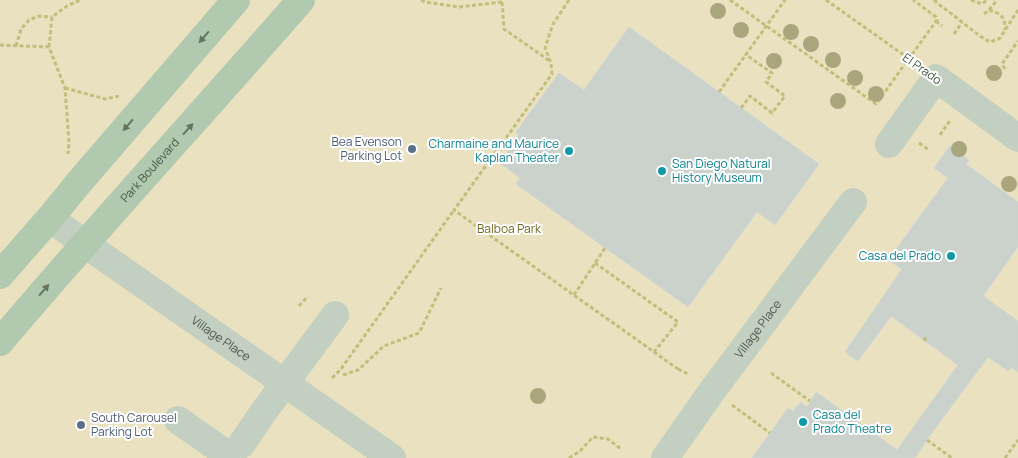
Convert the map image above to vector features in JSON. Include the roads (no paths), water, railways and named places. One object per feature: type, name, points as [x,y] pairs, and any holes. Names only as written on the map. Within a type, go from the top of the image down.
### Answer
[{"type":"main road","points":[[0,274],[236,0]]},
{"type":"main road","name":"Park Boulevard","points":[[0,342],[301,0]]},
{"type":"street","name":"El Prado","points":[[889,144],[936,78],[1018,138]]},
{"type":"street","name":"Village Place","points":[[665,458],[712,391],[854,202]]},
{"type":"street","name":"Village Place","points":[[50,218],[392,458]]},
{"type":"street","points":[[178,420],[236,451],[335,315]]},
{"type":"place","name":"Bea Evenson Parking Lot","points":[[412,149]]},
{"type":"place","name":"Charmaine and Maurice Kaplan Theater","points":[[569,151]]},
{"type":"place","name":"San Diego Natural History Museum","points":[[662,171]]},
{"type":"place","name":"Casa del Prado","points":[[951,256]]},
{"type":"place","name":"Casa del Prado Theatre","points":[[803,422]]},
{"type":"place","name":"South Carousel Parking Lot","points":[[81,425]]},
{"type":"park label","name":"Balboa Park","points":[[509,229]]}]
